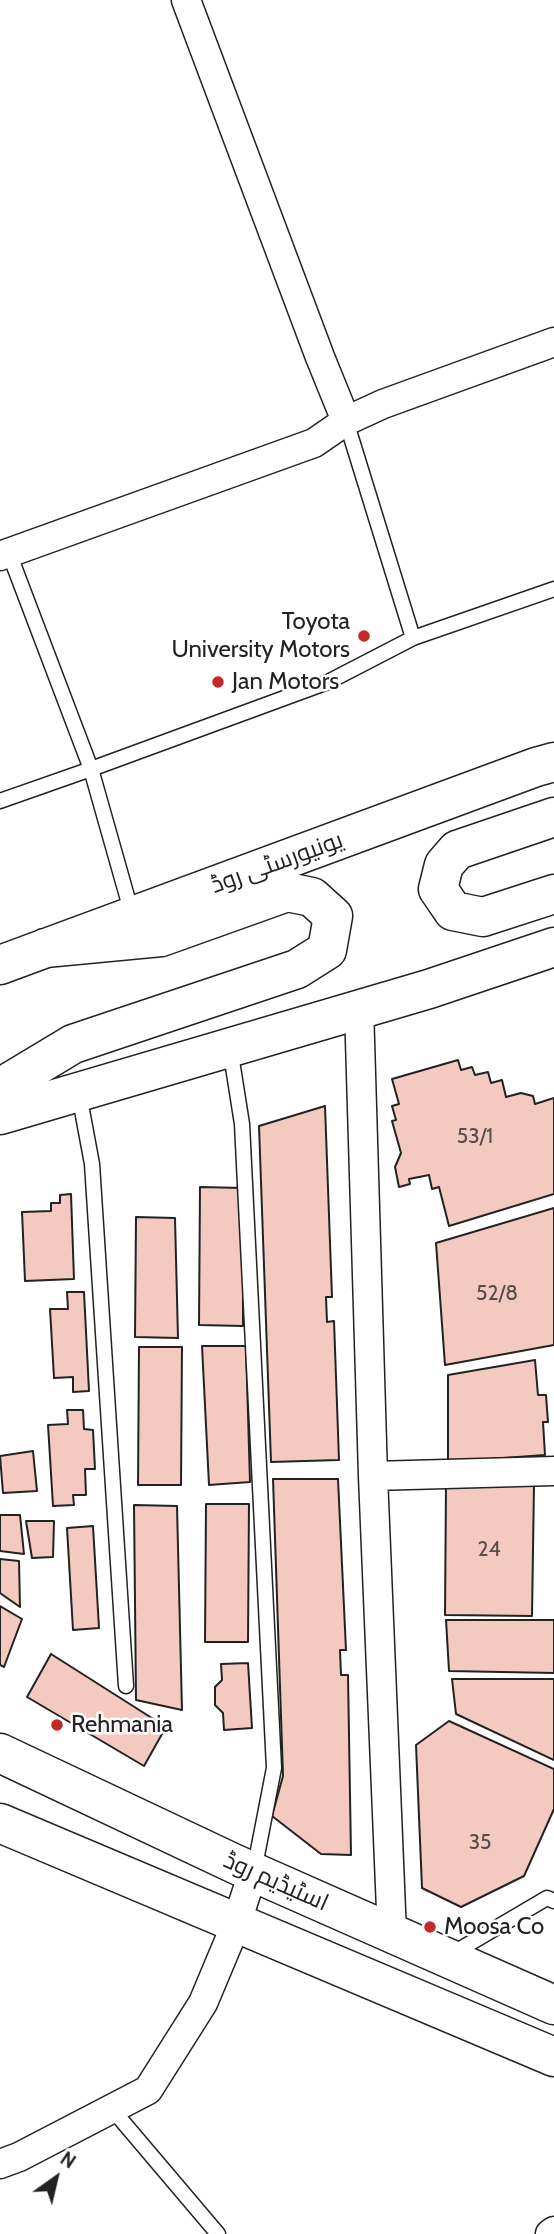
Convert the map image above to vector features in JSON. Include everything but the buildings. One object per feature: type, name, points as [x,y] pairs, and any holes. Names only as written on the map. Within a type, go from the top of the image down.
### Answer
[{"type":"main road","name":"یونیورسٹی روڈ","points":[[0,965],[523,771],[554,762]]},
{"type":"main road","points":[[554,817],[457,850],[444,865],[438,889],[453,911],[484,917],[554,894]]},
{"type":"main road","points":[[0,1088],[73,1044],[297,969],[327,950],[333,916],[312,897],[287,892],[161,937],[45,948]]},
{"type":"main road","points":[[0,1115],[359,1007],[429,989],[554,947]]},
{"type":"main road","name":"اسٹیڈیم روڈ","points":[[0,1752],[253,1872],[554,2006]]},
{"type":"main road","points":[[0,1823],[554,2057]]},
{"type":"street","points":[[186,0],[346,421]]},
{"type":"street","points":[[5,555],[314,443],[346,421],[383,404],[554,342]]},
{"type":"street","points":[[359,1007],[373,1476],[392,1934]]},
{"type":"street","points":[[373,1476],[554,1471]]},
{"type":"street","points":[[0,2164],[19,2157],[148,2090],[202,2003],[237,1922],[253,1872]]},
{"type":"lane","points":[[346,421],[413,638]]},
{"type":"lane","points":[[5,555],[91,769],[132,916]]},
{"type":"lane","points":[[0,800],[328,681],[413,638],[554,589]]},
{"type":"lane","points":[[230,1047],[242,1124],[274,1768],[253,1872]]},
{"type":"lane","points":[[78,1090],[92,1164],[126,1686]]},
{"type":"lane","points":[[445,1958],[547,1898],[554,1901]]},
{"type":"lane","points":[[112,2109],[218,2234]]},
{"type":"place","name":"Toyota University Motors","points":[[364,636]]},
{"type":"place","name":"Jan Motors","points":[[218,682]]},
{"type":"place","name":"Rehmania","points":[[57,1725]]},
{"type":"place","name":"Moosa Co","points":[[430,1927]]}]
